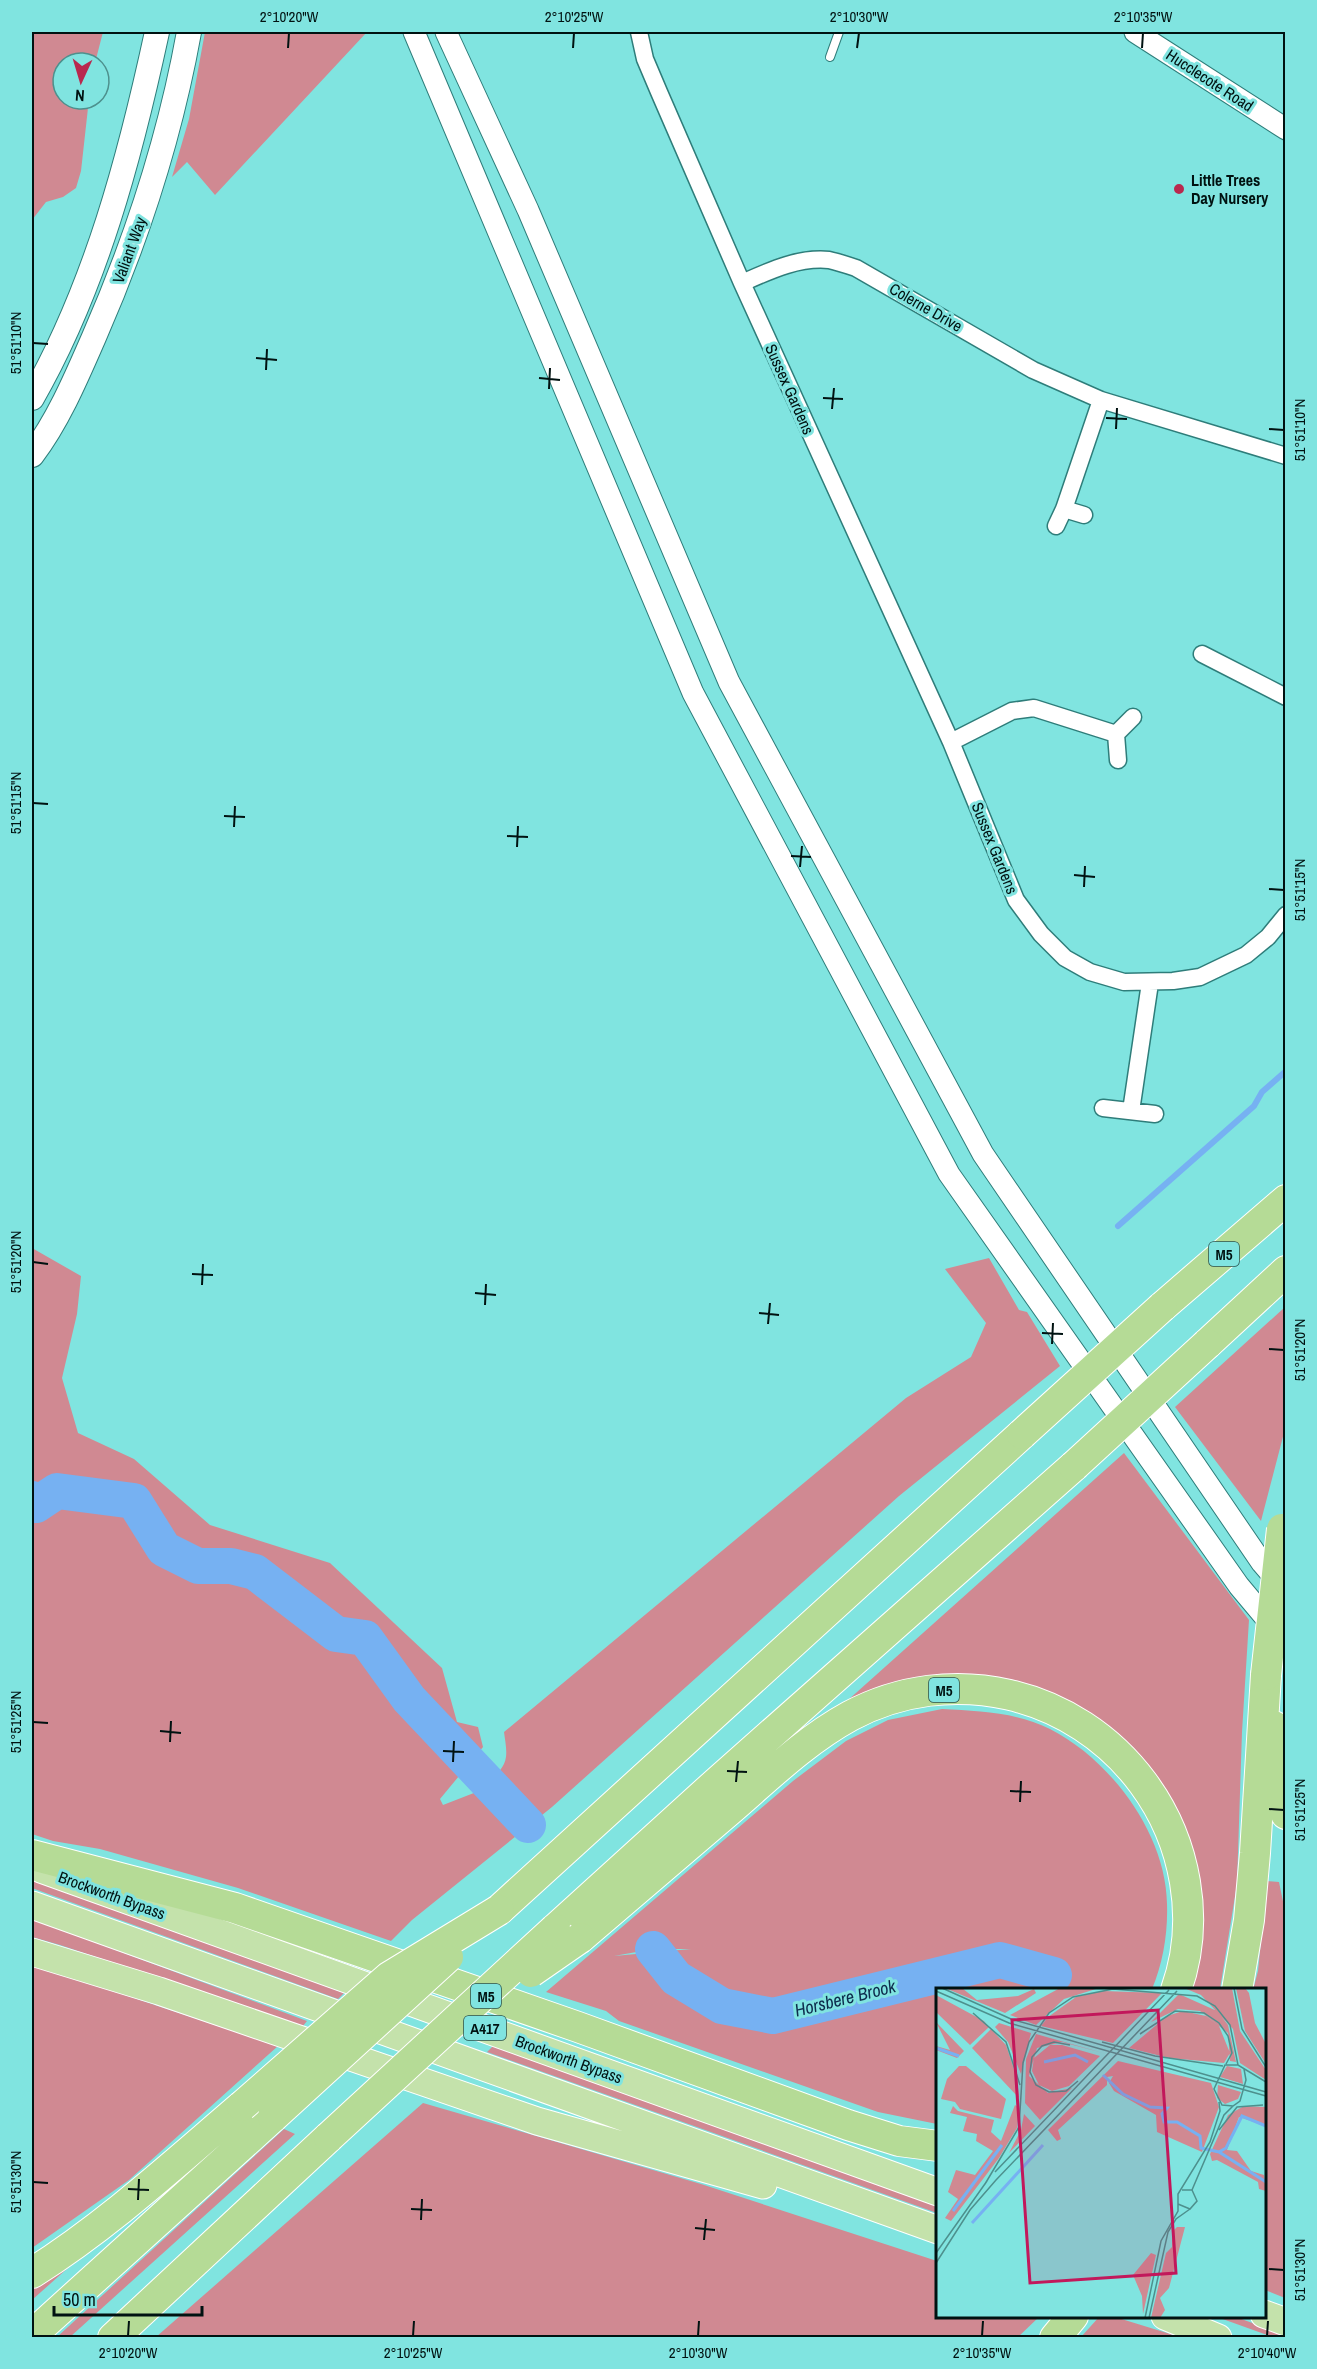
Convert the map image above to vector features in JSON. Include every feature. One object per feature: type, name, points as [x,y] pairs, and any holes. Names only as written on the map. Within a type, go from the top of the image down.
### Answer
[{"type":"highway","name":"M5","points":[[32,2335],[1162,1307],[1286,1200]]},
{"type":"highway","name":"M5","points":[[567,1934],[717,1782],[1074,1466],[1286,1271]]},
{"type":"highway","points":[[1237,1988],[1249,1920],[1266,1675],[1284,1522]]},
{"type":"highway","points":[[1266,1675],[1286,1815]]},
{"type":"highway","name":"M5","points":[[113,2337],[446,2031],[794,1754],[849,1717],[876,1705],[936,1690],[968,1689],[1000,1692],[1030,1699],[1072,1718],[1118,1755],[1152,1795],[1166,1820],[1177,1848],[1187,1896],[1186,1949],[1176,1988]]},
{"type":"highway","name":"M5","points":[[32,1855],[235,1908],[578,2027],[848,2125],[899,2141],[936,2146]]},
{"type":"highway","name":"Brockworth Bypass","points":[[32,1866],[936,2191]]},
{"type":"highway","name":"A417","points":[[32,1905],[936,2229]]},
{"type":"highway","name":"M5","points":[[32,2273],[71,2248],[115,2214],[389,1977],[499,1910]]},
{"type":"highway","points":[[32,1952],[159,1991],[537,2121],[936,2234]]},
{"type":"highway","points":[[1266,2315],[1286,2322]]},
{"type":"highway","points":[[1170,2318],[1218,2337]]},
{"type":"main road","name":"Valiant Way","points":[[32,398],[81,294],[110,216],[140,110],[157,32]]},
{"type":"main road","name":"Valiant Way","points":[[32,454],[74,384],[111,299],[138,227],[170,120],[189,32]]},
{"type":"street","points":[[414,32],[693,693],[949,1174],[1239,1586],[1286,1641]]},
{"type":"street","points":[[446,32],[528,210],[729,682],[983,1154],[1262,1563],[1286,1591]]},
{"type":"street","name":"Sussex Gardens","points":[[639,32],[645,59],[659,92],[742,283],[951,742],[1016,900],[1041,934],[1065,958],[1090,972],[1124,982],[1150,983],[1200,977],[1246,955],[1268,937],[1286,915]]},
{"type":"street","name":"Hucclecote Road","points":[[1135,32],[1286,129]]},
{"type":"street","name":"Colerne Drive","points":[[742,283],[788,265],[810,261],[829,261],[856,268],[1033,370],[1101,400],[1286,456]]},
{"type":"street","points":[[1056,526],[1064,509],[1101,400]]},
{"type":"street","points":[[1064,509],[1084,515]]},
{"type":"street","points":[[1202,654],[1286,697]]},
{"type":"street","points":[[951,742],[1012,711],[1034,708],[1116,734]]},
{"type":"street","points":[[1118,760],[1116,734],[1133,717]]},
{"type":"street","points":[[1131,1111],[1150,983]]},
{"type":"street","points":[[1103,1108],[1155,1114]]},
{"type":"lane","points":[[830,57],[839,32]]},
{"type":"shaded area","points":[[32,32],[103,32],[98,51],[51,51],[51,111],[88,111],[81,171],[76,188],[63,197],[46,202],[32,220]]},
{"type":"shaded area","points":[[205,32],[367,32],[215,195],[187,162],[172,177],[189,119]]},
{"type":"shaded area","points":[[32,1248],[81,1276],[77,1314],[62,1378],[78,1433],[134,1459],[210,1525],[330,1563],[442,1668],[457,1722],[478,1727],[483,1747],[440,1799],[443,1805],[479,1791],[487,1791],[496,1800],[504,1792],[499,1786],[497,1777],[506,1757],[504,1732],[906,1398],[971,1357],[986,1323],[945,1269],[989,1258],[1019,1310],[1027,1312],[1060,1366],[899,1496],[552,1807],[412,1920],[391,1941],[238,1888],[100,1849],[53,1841],[32,1834]]},
{"type":"shaded area","points":[[1285,1307],[1285,1429],[1261,1521],[1175,1407]]},
{"type":"shaded area","points":[[1124,1453],[1249,1620],[1242,1732],[1237,1884],[1220,1988],[1187,1988],[1161,1790],[1005,1684],[819,1726]]},
{"type":"shaded area","points":[[942,1709],[997,1713],[1024,1719],[1050,1729],[1094,1760],[1114,1780],[1146,1826],[1157,1851],[1164,1878],[1167,1904],[1166,1937],[1152,1988],[936,1988],[936,2124],[878,2112],[619,2021],[606,2011],[546,1992],[793,1781],[846,1741],[888,1720]],"holes":[[[653,1949],[691,1949],[614,1956]]]},
{"type":"shaded area","points":[[32,1878],[344,1993],[338,1999],[32,1888]]},
{"type":"shaded area","points":[[1267,1881],[1279,1882],[1286,1916],[1285,2298],[1266,2290],[1266,1988],[1254,1988],[1258,1971]]},
{"type":"shaded area","points":[[32,1919],[307,2021],[303,2026],[32,1937]]},
{"type":"shaded area","points":[[32,1964],[278,2046],[129,2180],[32,2248]]},
{"type":"shaded area","points":[[493,2046],[936,2206],[936,2213],[487,2052]]},
{"type":"shaded area","points":[[423,2103],[701,2184],[936,2261],[936,2318],[1038,2318],[1017,2338],[156,2337]]},
{"type":"shaded area","points":[[284,2129],[295,2134],[70,2337],[57,2337]]},
{"type":"shaded area","points":[[64,2260],[69,2267],[32,2300],[32,2282]]},
{"type":"shaded area","points":[[1098,2318],[1118,2318],[1180,2337],[1081,2337]]},
{"type":"shaded area","points":[[1220,2318],[1239,2318],[1285,2335],[1285,2337],[1273,2337]]},
{"type":"waterway","points":[[1118,1226],[1254,1106],[1262,1092],[1286,1071]]},
{"type":"waterway","name":"Horsbere Brook","points":[[32,1499],[36,1505],[57,1491],[134,1501],[164,1549],[198,1566],[231,1566],[255,1572],[336,1634],[365,1638],[409,1699],[528,1825]]},
{"type":"waterway","name":"Horsbere Brook","points":[[653,1949],[676,1978],[722,2006],[773,2016],[1000,1960],[1054,1975]]},
{"type":"place","name":"Little Trees Day Nursery","points":[[1179,189]]}]
